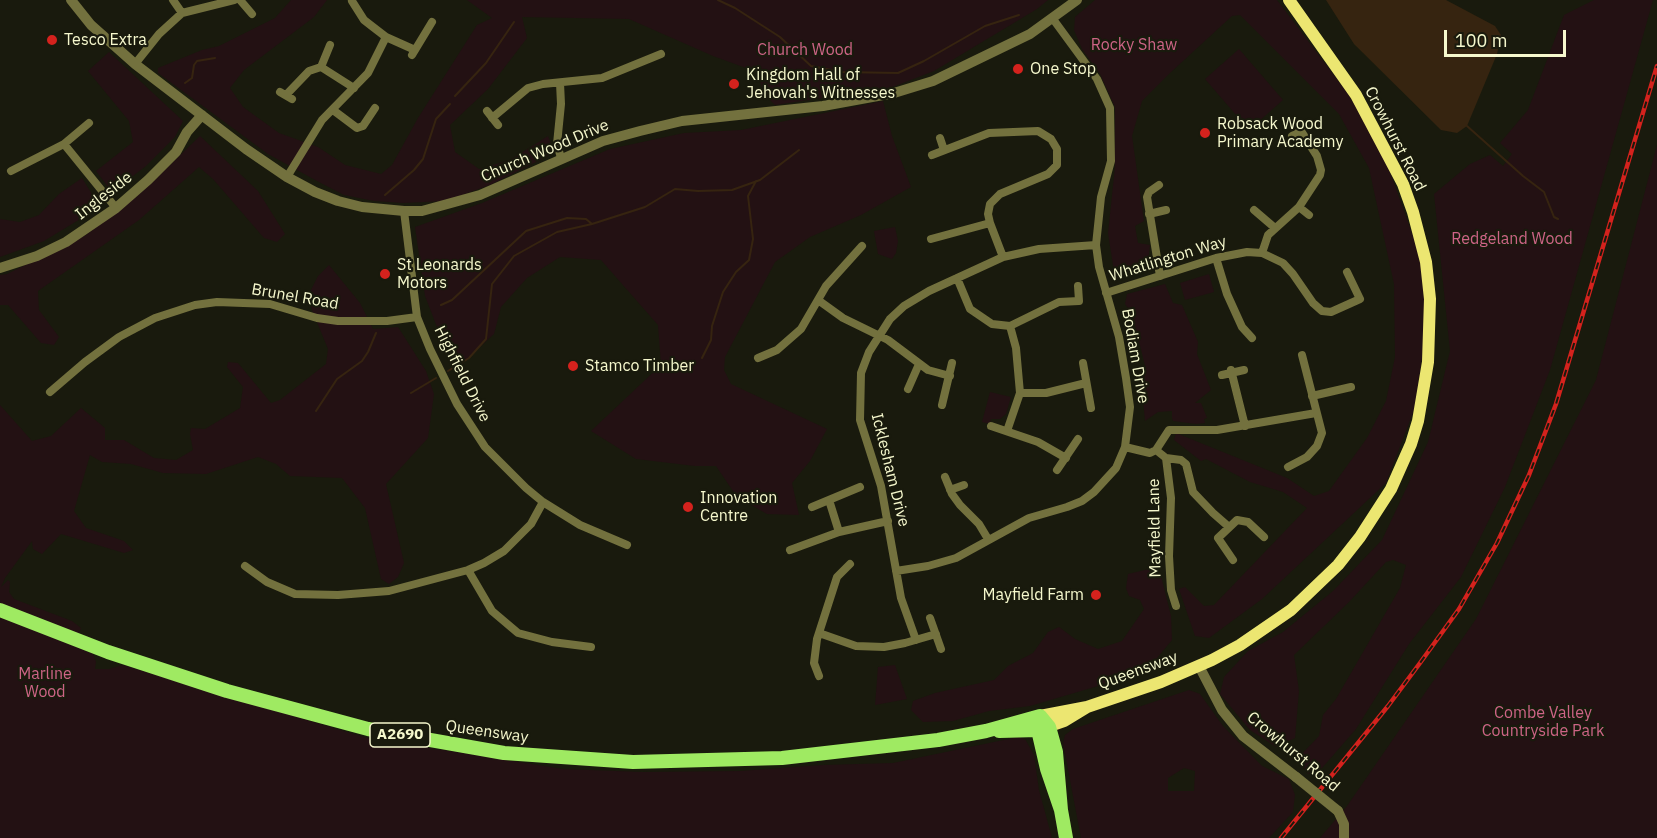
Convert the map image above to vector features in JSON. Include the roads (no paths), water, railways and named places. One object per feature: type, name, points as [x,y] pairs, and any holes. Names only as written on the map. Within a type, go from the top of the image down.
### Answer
[{"type":"main road","name":"Crowhurst Road","points":[[1199,666],[1240,645],[1291,610],[1338,565],[1360,537],[1391,489],[1411,444],[1418,422],[1428,362],[1430,299],[1426,262],[1403,184],[1356,95],[1289,0]]},
{"type":"main road","name":"Queensway","points":[[0,610],[108,652],[227,691],[368,729],[504,753],[633,762],[782,758],[874,748],[1042,724],[1161,682],[1199,666]]},
{"type":"main road","points":[[1042,724],[1047,769],[1061,810],[1066,838]]},
{"type":"street","name":"Church Wood Drive","points":[[71,0],[91,25],[135,64],[287,177],[338,201],[362,207],[404,211],[422,211],[480,195],[603,141],[682,121],[823,106],[894,93],[933,81],[1030,34],[1077,0]]},
{"type":"street","points":[[173,0],[182,13]]},
{"type":"street","points":[[135,64],[159,34],[182,13],[234,0]]},
{"type":"street","points":[[240,0],[252,14]]},
{"type":"street","points":[[366,3],[354,5],[364,20],[386,37],[414,53],[432,22]]},
{"type":"street","name":"Bodiam Drive","points":[[896,571],[928,566],[956,558],[1029,518],[1082,501],[1094,492],[1116,468],[1125,447],[1129,428],[1129,398],[1119,338],[1099,267],[1096,245],[1101,197],[1111,161],[1110,108],[1097,79],[1053,19]]},
{"type":"street","points":[[287,177],[322,120],[368,73],[386,37]]},
{"type":"street","points":[[286,96],[309,71],[321,67],[330,45]]},
{"type":"street","points":[[492,118],[528,88],[543,84],[602,78],[656,53]]},
{"type":"street","points":[[321,67],[354,88]]},
{"type":"street","points":[[560,83],[561,104],[557,144],[561,158]]},
{"type":"street","points":[[361,128],[375,108]]},
{"type":"street","points":[[333,110],[351,125],[361,128],[369,135]]},
{"type":"street","name":"Ingleside","points":[[0,268],[37,256],[66,242],[116,208],[176,152],[187,132],[201,115]]},
{"type":"street","points":[[11,171],[64,144],[89,123]]},
{"type":"street","points":[[932,155],[989,133],[1038,131],[1051,139],[1057,148],[1057,165],[1048,174],[1000,194],[990,204],[988,214],[990,223],[1003,257]]},
{"type":"street","points":[[1292,136],[1300,131],[1317,156],[1320,175],[1299,207],[1268,235],[1262,253],[1283,263],[1312,303],[1322,311],[1331,312],[1360,298],[1347,272]]},
{"type":"street","points":[[940,138],[944,150]]},
{"type":"street","points":[[64,144],[116,208]]},
{"type":"street","points":[[22,152],[27,162]]},
{"type":"street","points":[[1159,185],[1149,192],[1147,197],[1160,276]]},
{"type":"street","points":[[1299,207],[1309,215]]},
{"type":"street","points":[[1149,214],[1166,210]]},
{"type":"street","points":[[1254,210],[1275,228]]},
{"type":"street","name":"Highfield Drive","points":[[404,211],[417,317],[429,349],[457,404],[485,447],[543,502],[580,525],[627,545]]},
{"type":"street","points":[[931,239],[990,223]]},
{"type":"street","name":"Icklesham Drive","points":[[916,640],[901,598],[881,486],[863,432],[859,405],[861,373],[869,352],[890,319],[904,306],[928,291],[1003,257],[1039,249],[1096,245]]},
{"type":"street","points":[[758,358],[777,350],[801,329],[826,286],[862,246]]},
{"type":"street","name":"Whatlington Way","points":[[1106,293],[1216,258],[1247,252],[1262,253]]},
{"type":"street","points":[[1216,258],[1227,294],[1242,327],[1252,338]]},
{"type":"street","points":[[957,278],[970,309],[992,324],[1010,326],[1059,302],[1082,301],[1078,286]]},
{"type":"street","points":[[818,300],[843,318],[907,353],[928,370],[950,376]]},
{"type":"street","name":"Brunel Road","points":[[51,392],[85,362],[119,337],[155,318],[195,305],[217,302],[270,304],[317,318],[349,321],[387,321],[417,317]]},
{"type":"street","points":[[1007,431],[1020,393],[1016,348],[1010,326]]},
{"type":"street","points":[[1233,332],[1242,327]]},
{"type":"street","points":[[1288,467],[1307,457],[1317,446],[1322,433],[1302,355]]},
{"type":"street","points":[[942,405],[952,363]]},
{"type":"street","points":[[1083,363],[1091,408]]},
{"type":"street","points":[[908,389],[919,364]]},
{"type":"street","points":[[1222,375],[1231,371],[1244,370]]},
{"type":"street","points":[[1231,371],[1245,426]]},
{"type":"street","points":[[1020,393],[1046,393],[1086,383]]},
{"type":"street","points":[[1312,396],[1351,387]]},
{"type":"street","points":[[1125,447],[1150,453],[1156,450],[1169,430],[1199,432],[1316,413]]},
{"type":"street","points":[[991,426],[1038,442],[1066,458]]},
{"type":"street","points":[[1057,470],[1078,439]]},
{"type":"street","name":"Mayfield Lane","points":[[1156,450],[1166,458],[1171,498],[1169,556],[1171,590],[1176,606]]},
{"type":"street","points":[[1166,458],[1181,460],[1186,464],[1193,492],[1229,527]]},
{"type":"street","points":[[945,477],[960,505],[979,524],[988,539]]},
{"type":"street","points":[[950,490],[964,485]]},
{"type":"street","points":[[812,507],[854,486]]},
{"type":"street","points":[[829,500],[839,531]]},
{"type":"street","points":[[245,566],[267,582],[295,594],[338,595],[389,591],[468,570],[484,563],[504,551],[531,524],[543,502]]},
{"type":"street","points":[[1233,560],[1218,538],[1237,520],[1248,522],[1264,537]]},
{"type":"street","points":[[790,550],[839,531],[888,521]]},
{"type":"street","points":[[819,676],[814,663],[819,633],[837,577],[850,564]]},
{"type":"street","points":[[468,570],[492,611],[518,633],[552,642],[591,647]]},
{"type":"street","points":[[930,618],[941,649]]},
{"type":"street","points":[[819,633],[856,646],[884,647],[936,634]]},
{"type":"street","name":"Crowhurst Road","points":[[1199,666],[1222,710],[1243,736],[1338,811],[1344,824],[1344,838]]},
{"type":"waterway","points":[[718,0],[735,8],[780,37],[811,66],[841,72],[898,73],[924,61],[985,26],[1019,15]]},
{"type":"waterway","points":[[455,96],[486,63],[514,22]]},
{"type":"waterway","points":[[185,83],[192,78],[197,61],[215,58]]},
{"type":"waterway","points":[[385,195],[423,159],[436,119],[450,104]]},
{"type":"waterway","points":[[1467,126],[1544,192],[1554,217],[1558,219]]},
{"type":"waterway","points":[[448,371],[469,358],[486,339],[492,284],[514,256],[557,232],[592,224],[645,207],[675,189],[732,190],[760,180],[799,150]]},
{"type":"waterway","points":[[702,358],[711,340],[712,326],[723,292],[736,272],[749,260],[753,239],[748,196],[756,181]]},
{"type":"waterway","points":[[441,305],[452,300],[526,231],[567,218],[586,219],[592,224]]},
{"type":"waterway","points":[[316,411],[337,379],[362,361],[376,333]]},
{"type":"waterway","points":[[411,393],[436,378]]},
{"type":"railway","points":[[1281,838],[1420,663],[1459,609],[1497,543],[1529,475],[1556,404],[1657,66]]},
{"type":"place","name":"Tesco Extra","points":[[52,40]]},
{"type":"place","name":"One Stop","points":[[1018,69]]},
{"type":"place","name":"Kingdom Hall of Jehovah's Witnesses","points":[[734,84]]},
{"type":"place","name":"Robsack Wood Primary Academy","points":[[1205,133]]},
{"type":"place","name":"St Leonards Motors","points":[[385,274]]},
{"type":"place","name":"Stamco Timber","points":[[573,366]]},
{"type":"place","name":"Innovation Centre","points":[[688,507]]},
{"type":"place","name":"Mayfield Farm","points":[[1096,595]]},
{"type":"park label","name":"Rocky Shaw","points":[[1134,45]]},
{"type":"park label","name":"Church Wood","points":[[805,50]]},
{"type":"park label","name":"Redgeland Wood","points":[[1512,239]]},
{"type":"park label","name":"Marline Wood","points":[[45,683]]},
{"type":"park label","name":"Combe Valley Countryside Park","points":[[1543,722]]}]
